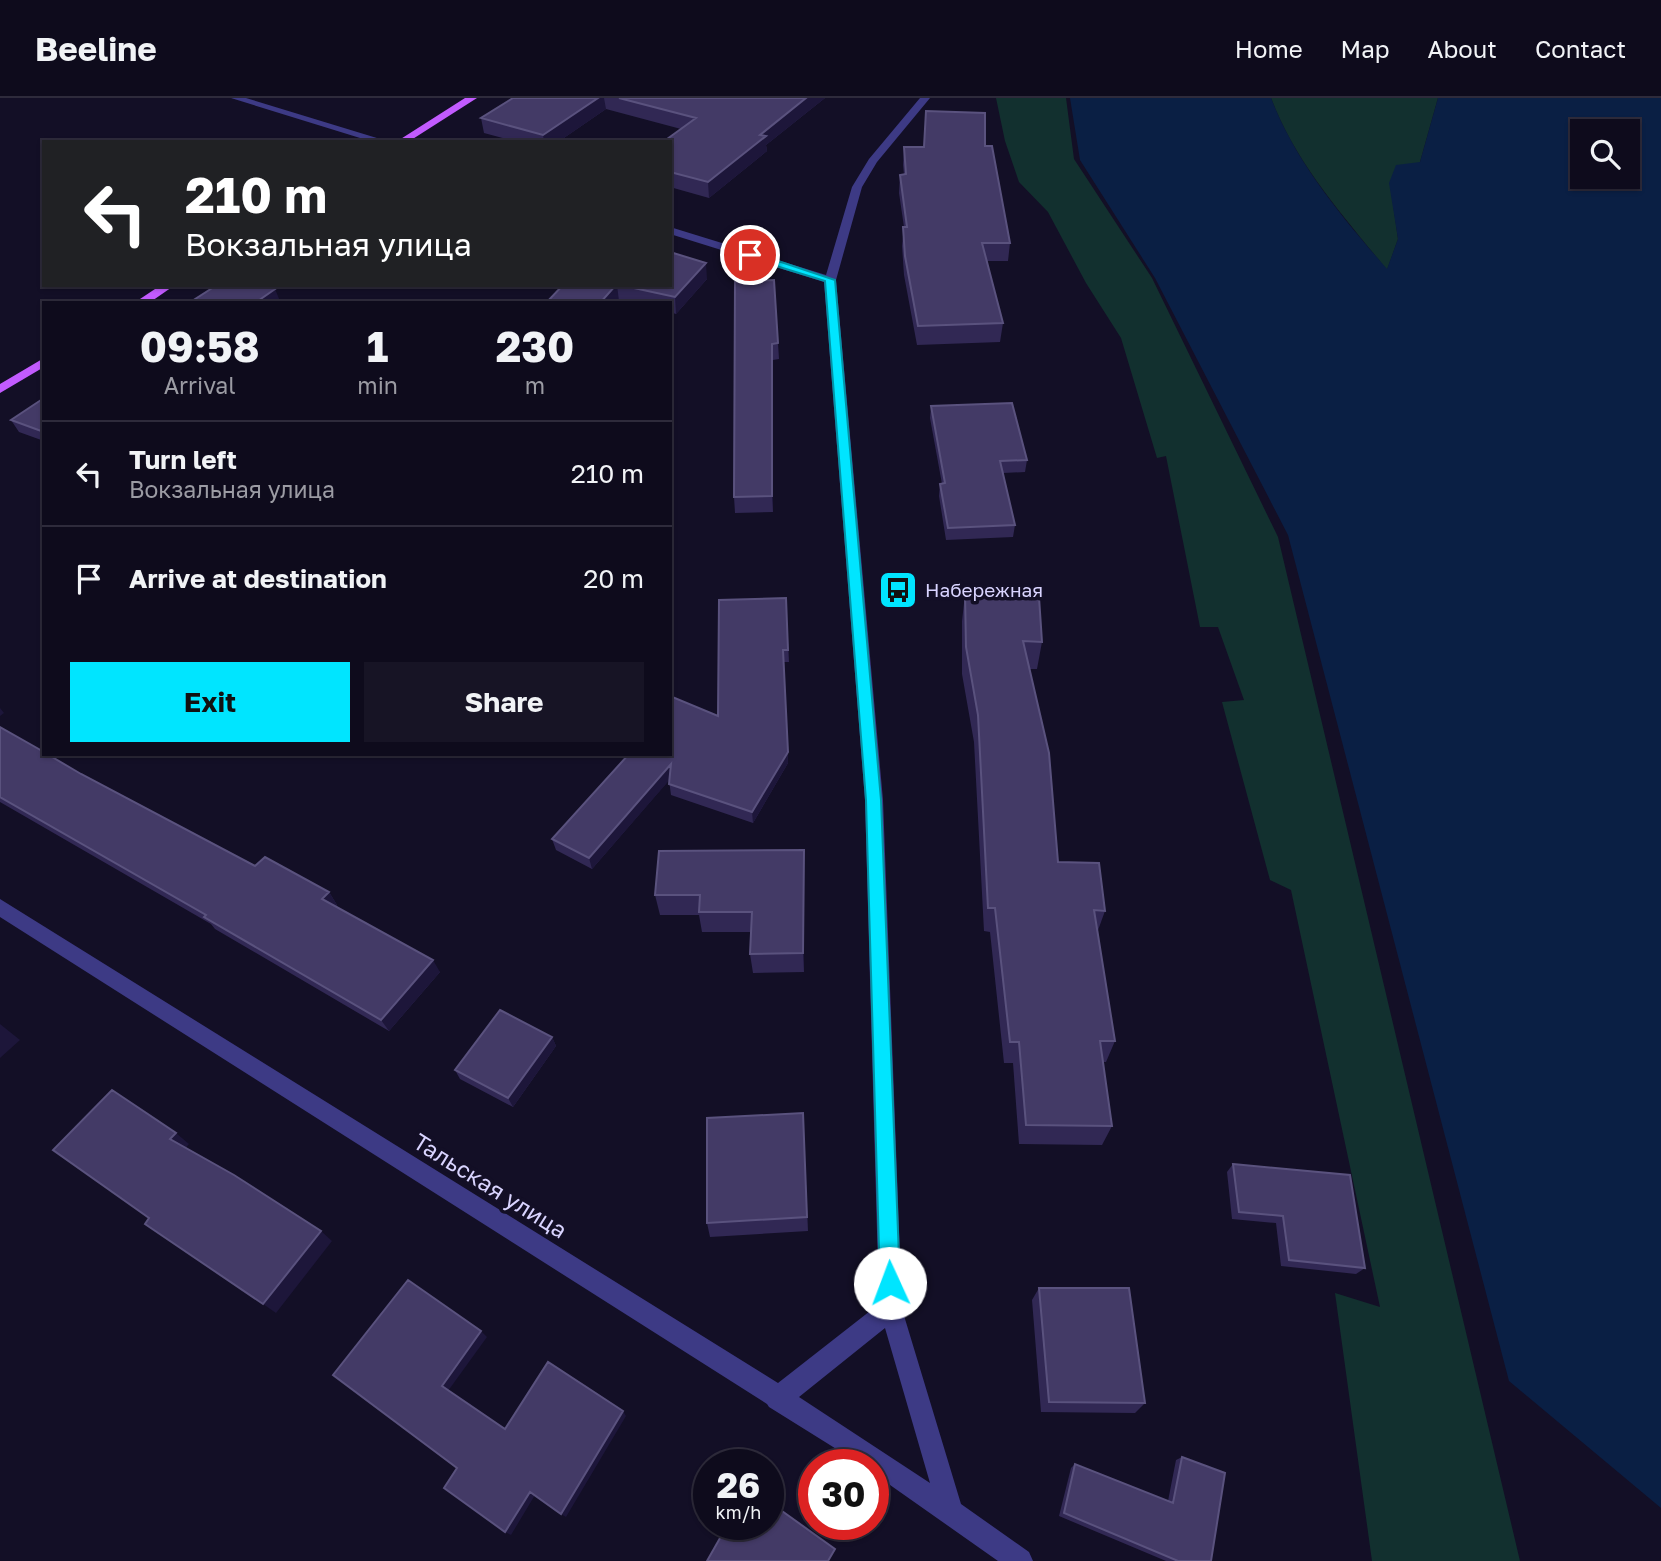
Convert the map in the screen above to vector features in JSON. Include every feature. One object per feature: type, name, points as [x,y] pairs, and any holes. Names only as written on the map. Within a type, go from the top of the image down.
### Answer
[{"type":"main road","points":[[404,140],[472,98]]},
{"type":"main road","points":[[143,301],[166,287]]},
{"type":"main road","points":[[0,390],[42,363]]},
{"type":"street","points":[[236,98],[378,140]]},
{"type":"street","points":[[925,98],[873,161],[857,187],[830,280],[874,800],[891,1310],[951,1513]]},
{"type":"street","points":[[672,231],[830,280]]},
{"type":"street","name":"Тальская улица","points":[[0,906],[776,1399],[865,1452],[1020,1561]]},
{"type":"street","points":[[776,1399],[891,1310]]},
{"type":"green space","points":[[996,98],[1066,98],[1074,159],[1152,278],[1278,537],[1520,1561],[1372,1561],[1335,1293],[1380,1307],[1291,890],[1270,880],[1222,702],[1244,700],[1218,627],[1200,627],[1166,456],[1157,458],[1121,338],[1086,283],[1048,212],[1019,182],[1005,141]]},
{"type":"green space","points":[[1271,98],[1438,98],[1420,162],[1390,183],[1398,239],[1387,270],[1307,167],[1281,122]]},
{"type":"water","points":[[1070,98],[1271,98],[1293,145],[1307,167],[1337,209],[1387,269],[1398,239],[1389,183],[1396,165],[1420,162],[1438,98],[1661,98],[1661,1508],[1509,1381],[1288,535],[1155,278],[1080,160]]},
{"type":"building","points":[[513,98],[598,98],[543,135],[481,118]]},
{"type":"building","points":[[619,98],[806,98],[760,135],[766,136],[708,182],[672,173],[672,140],[666,140],[696,118]]},
{"type":"building","points":[[926,111],[985,113],[985,146],[992,146],[1010,243],[982,243],[1003,323],[918,326],[905,256],[903,227],[907,227],[900,175],[906,174],[904,147],[924,147]]},
{"type":"building","points":[[672,253],[706,263],[675,297],[629,287],[672,287]]},
{"type":"building","points":[[774,280],[778,343],[772,344],[772,496],[734,497],[735,282]]},
{"type":"building","points":[[214,287],[275,289],[258,301],[192,301]]},
{"type":"building","points":[[561,287],[614,287],[602,301],[548,301]]},
{"type":"building","points":[[42,399],[42,431],[11,420]]},
{"type":"building","points":[[1012,403],[1027,460],[1000,461],[1015,525],[948,528],[940,484],[945,483],[931,406]]},
{"type":"building","points":[[965,594],[1039,597],[1042,642],[1023,641],[1049,753],[1058,862],[1099,863],[1105,911],[1094,910],[1115,1041],[1100,1041],[1112,1126],[1026,1125],[1019,1042],[1010,1042],[995,908],[988,908],[978,715],[966,647]]},
{"type":"building","points":[[786,598],[788,650],[783,650],[788,752],[752,812],[669,784],[671,764],[589,858],[552,839],[627,756],[672,756],[672,697],[718,716],[719,600]]},
{"type":"building","points":[[0,727],[42,751],[42,756],[50,756],[255,866],[265,857],[329,892],[322,899],[433,960],[381,1020],[204,917],[206,915],[0,797]]},
{"type":"building","points":[[804,850],[803,953],[750,954],[752,912],[699,912],[700,895],[655,895],[659,851]]},
{"type":"building","points":[[500,1010],[552,1037],[508,1098],[455,1070]]},
{"type":"building","points":[[112,1090],[176,1133],[170,1139],[234,1175],[321,1231],[263,1304],[145,1224],[149,1218],[53,1150]]},
{"type":"building","points":[[803,1113],[807,1217],[707,1223],[707,1118]]},
{"type":"building","points":[[1233,1164],[1350,1175],[1365,1268],[1289,1260],[1283,1216],[1239,1212]]},
{"type":"building","points":[[408,1280],[481,1331],[442,1386],[505,1429],[548,1362],[623,1411],[561,1514],[530,1492],[505,1532],[444,1488],[457,1468],[333,1375]]},
{"type":"building","points":[[1039,1288],[1129,1288],[1145,1403],[1049,1402]]},
{"type":"building","points":[[1182,1457],[1225,1473],[1211,1561],[1178,1561],[1064,1513],[1075,1464],[1173,1503]]},
{"type":"building","points":[[784,1512],[798,1522],[798,1540],[822,1540],[835,1549],[828,1561],[707,1561],[719,1540],[784,1540]]},
{"type":"place","name":"Набережная","points":[[898,590]]},
{"type":"route","points":[[750,255],[830,280],[874,800],[890,1283]]}]
